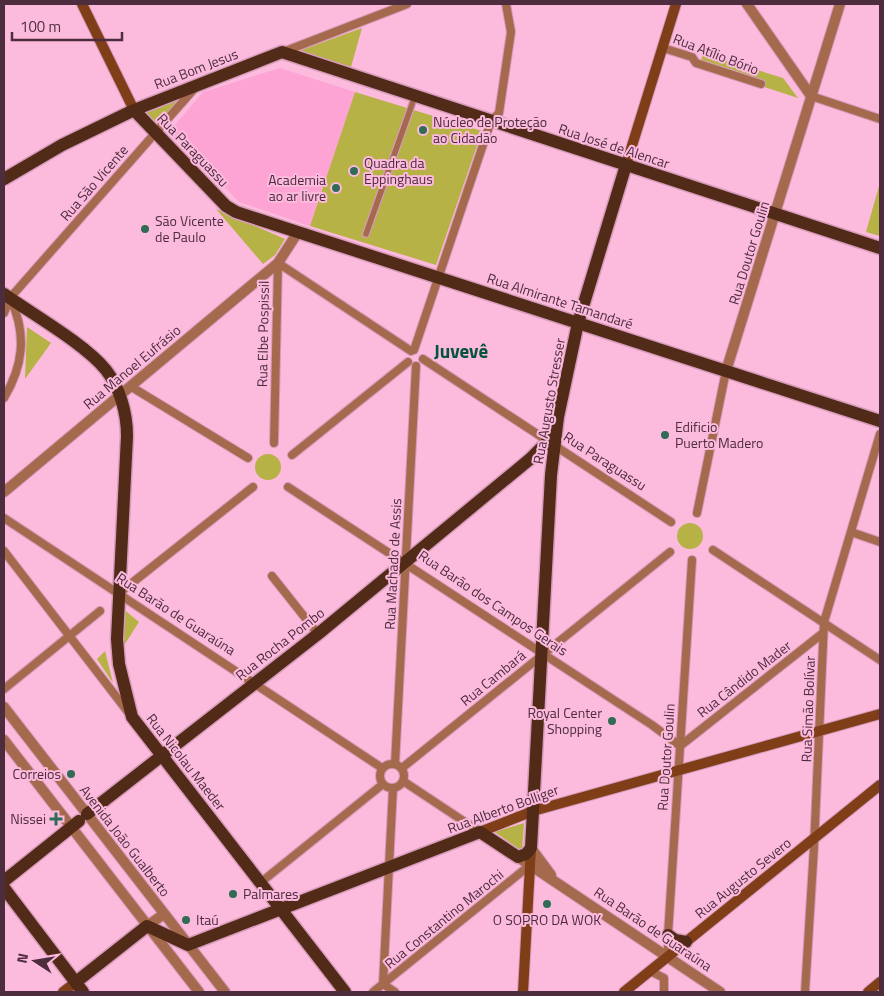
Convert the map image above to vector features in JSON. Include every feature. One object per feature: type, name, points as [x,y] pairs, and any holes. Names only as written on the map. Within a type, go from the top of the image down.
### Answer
[{"type":"main road","points":[[82,4],[134,110]]},
{"type":"main road","name":"Rua Augusto Stresser","points":[[558,417],[578,323],[676,4]]},
{"type":"main road","name":"Rua Bom Jesus","points":[[4,179],[62,145],[134,110],[282,52]]},
{"type":"main road","name":"Rua José de Alencar","points":[[282,52],[880,248]]},
{"type":"main road","name":"Rua Paraguassu","points":[[134,110],[231,210]]},
{"type":"main road","name":"Rua Almirante Tamandaré","points":[[231,210],[880,421]]},
{"type":"main road","points":[[7,296],[95,360],[110,377],[126,416],[127,436],[117,639],[119,664],[132,717]]},
{"type":"main road","name":"Rua Rocha Pombo","points":[[4,881],[161,754],[318,634],[551,443],[558,417]]},
{"type":"main road","name":"Rua Augusto Stresser","points":[[523,992],[542,654],[551,443]]},
{"type":"main road","points":[[530,459],[544,462],[551,475]]},
{"type":"main road","name":"Rua Alberto Bolliger","points":[[188,946],[533,812],[880,714]]},
{"type":"main road","name":"Rua Nicolau Maeder","points":[[132,717],[345,992]]},
{"type":"main road","name":"Rua Augusto Severo","points":[[624,992],[880,785]]},
{"type":"main road","points":[[491,839],[492,832],[499,825]]},
{"type":"main road","name":"Rua Barão de Guaraúna","points":[[480,832],[518,857]]},
{"type":"main road","points":[[518,857],[526,854],[531,848]]},
{"type":"main road","points":[[4,888],[79,987]]},
{"type":"main road","points":[[63,992],[79,987],[148,926],[188,946]]},
{"type":"main road","points":[[668,935],[675,940],[686,942]]},
{"type":"main road","points":[[868,992],[880,982]]},
{"type":"street","name":"Rua Bom Jesus","points":[[282,52],[407,4]]},
{"type":"street","points":[[408,362],[408,354],[412,350],[438,278],[491,121],[499,113],[511,32],[506,4]]},
{"type":"street","points":[[747,4],[811,96],[880,119]]},
{"type":"street","name":"Rua Doutor Goulin","points":[[697,513],[726,371],[840,4]]},
{"type":"street","name":"Rua Atílio Bório","points":[[663,48],[692,57],[696,63],[761,84]]},
{"type":"street","name":"Rua São Vicente","points":[[4,313],[7,296],[197,86]]},
{"type":"street","points":[[366,234],[414,96]]},
{"type":"street","name":"Rua Elbe Pospissil","points":[[274,443],[278,263],[298,232]]},
{"type":"street","points":[[278,263],[412,350],[420,352],[423,359],[416,366],[408,362]]},
{"type":"street","name":"Rua Manoel Eufrásio","points":[[4,492],[278,263]]},
{"type":"street","points":[[4,398],[14,379],[21,353],[20,324],[7,296]]},
{"type":"street","name":"Rua Paraguassu","points":[[423,359],[672,522]]},
{"type":"street","points":[[292,455],[408,362]]},
{"type":"street","name":"Rua Machado de Assis","points":[[395,764],[416,366]]},
{"type":"street","points":[[130,386],[248,458]]},
{"type":"street","name":"Rua Simão Bolívar","points":[[805,992],[824,622],[880,434]]},
{"type":"street","points":[[118,594],[253,487]]},
{"type":"street","name":"Rua Barão dos Campos Gerais","points":[[288,487],[406,562],[542,654],[652,725],[680,746]]},
{"type":"street","name":"Rua Barão de Guaraúna","points":[[4,518],[382,768]]},
{"type":"street","points":[[851,532],[880,542]]},
{"type":"street","points":[[713,550],[880,660]]},
{"type":"street","name":"Rua Nicolau Maeder","points":[[4,551],[132,717]]},
{"type":"street","name":"Rua Cambará","points":[[402,768],[670,552]]},
{"type":"street","name":"Rua Doutor Goulin","points":[[668,956],[692,560]]},
{"type":"street","points":[[272,576],[318,634]]},
{"type":"street","points":[[4,689],[100,611]]},
{"type":"street","name":"Rua Cândido Mader","points":[[680,746],[823,633]]},
{"type":"street","name":"Avenida João Gualberto","points":[[4,707],[148,926],[198,992]]},
{"type":"street","name":"Avenida João Gualberto","points":[[4,740],[164,914],[225,992]]},
{"type":"street","points":[[388,764],[395,764],[402,768],[404,774],[403,782],[393,788],[383,784],[380,778],[382,768],[388,764]]},
{"type":"street","name":"Rua Barão de Guaraúna","points":[[403,782],[480,832]]},
{"type":"street","points":[[260,883],[383,784]]},
{"type":"street","points":[[393,788],[383,984],[395,992]]},
{"type":"street","name":"Rua Barão de Guaraúna","points":[[531,848],[546,870],[568,891]]},
{"type":"street","name":"Rua Barão de Guaraúna","points":[[518,857],[720,992]]},
{"type":"street","name":"Rua Constantino Marochi","points":[[372,992],[530,865]]},
{"type":"street","points":[[148,926],[164,914]]},
{"type":"street","points":[[650,971],[664,978],[664,992]]},
{"type":"shaded area","points":[[362,28],[351,67],[299,51]]},
{"type":"shaded area","points":[[703,53],[783,78],[798,98],[700,66]]},
{"type":"shaded area","points":[[280,68],[355,92],[310,226],[239,202],[170,131],[203,92]]},
{"type":"shaded area","points":[[355,92],[482,131],[436,265],[310,226]]},
{"type":"shaded area","points":[[184,94],[155,126],[139,111]]},
{"type":"shaded area","points":[[880,187],[880,236],[866,232]]},
{"type":"shaded area","points":[[216,209],[285,239],[275,255],[263,264]]},
{"type":"shaded area","points":[[27,327],[51,343],[25,379]]},
{"type":"shaded area","points":[[268,454],[277,458],[281,467],[277,476],[268,480],[259,476],[255,467],[259,458]]},
{"type":"shaded area","points":[[690,523],[699,527],[703,536],[699,545],[690,549],[681,545],[677,536],[681,527]]},
{"type":"shaded area","points":[[122,608],[139,622],[123,647]]},
{"type":"shaded area","points":[[105,651],[113,683],[97,659]]},
{"type":"shaded area","points":[[524,823],[522,851],[495,832]]},
{"type":"place","name":"Núcleo de Proteção ao Cidadão","points":[[423,130]]},
{"type":"place","name":"Quadra da Eppinghaus","points":[[354,171]]},
{"type":"place","name":"Academia ao ar livre","points":[[336,188]]},
{"type":"place","name":"São Vicente de Paulo","points":[[145,229]]},
{"type":"place","name":"Edificio Puerto Madero","points":[[665,435]]},
{"type":"place","name":"Royal Center Shopping","points":[[612,721]]},
{"type":"place","name":"Correios","points":[[71,774]]},
{"type":"place","name":"Nissei","points":[[56,819]]},
{"type":"place","name":"Palmares","points":[[233,894]]},
{"type":"place","name":"O SOPRO DA WOK","points":[[547,904]]},
{"type":"place","name":"Itaú","points":[[186,920]]},
{"type":"district","name":"Juvevê","points":[[461,351]]}]
